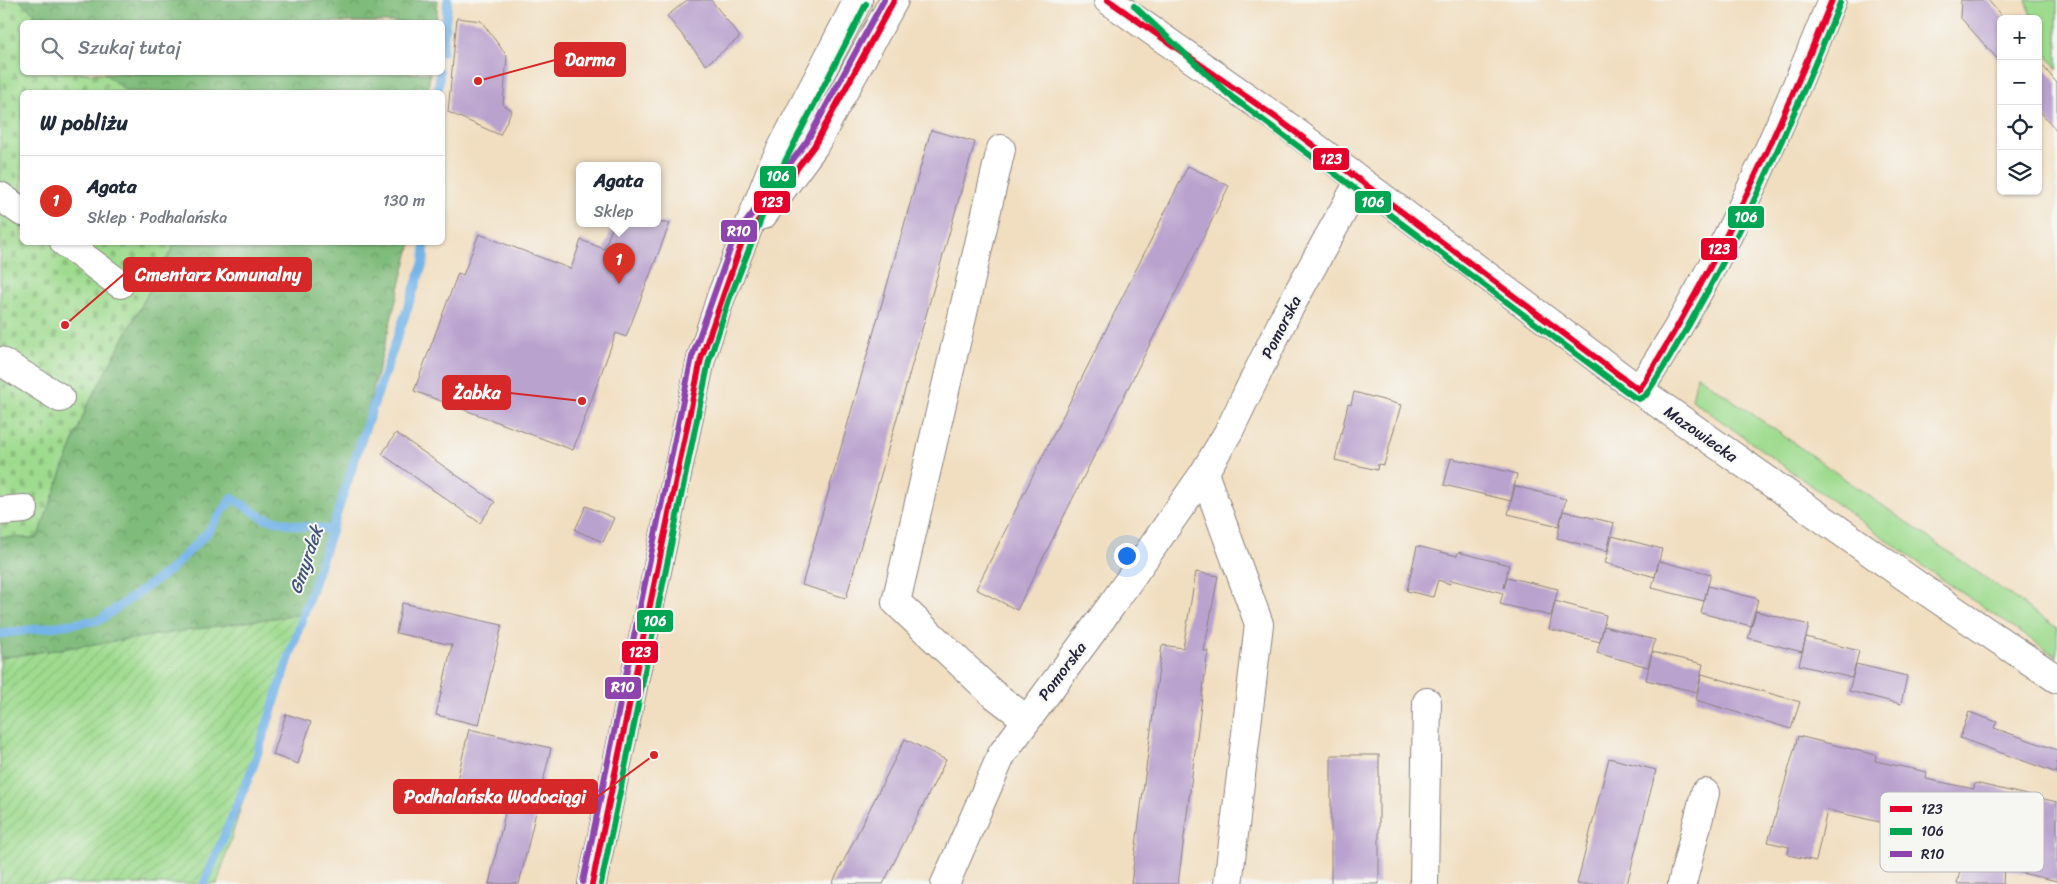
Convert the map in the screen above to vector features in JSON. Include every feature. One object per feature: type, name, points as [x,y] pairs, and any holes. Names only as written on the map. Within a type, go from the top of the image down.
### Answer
[{"type":"street","points":[[592,884],[701,359],[721,296],[773,165],[858,0]]},
{"type":"street","points":[[742,242],[814,146],[894,0]]},
{"type":"street","name":"Mazowiecka","points":[[1108,0],[1233,87],[1639,390],[1920,587],[2057,679]]},
{"type":"street","name":"Mazowiecka","points":[[1140,0],[1233,87]]},
{"type":"street","points":[[1639,390],[1702,287],[1781,120],[1832,0]]},
{"type":"street","points":[[1001,149],[896,602],[992,693],[1026,719]]},
{"type":"street","name":"Pomorska","points":[[945,884],[1002,754],[1106,612],[1204,473],[1229,430],[1286,314],[1359,182]]},
{"type":"street","points":[[0,196],[20,211]]},
{"type":"street","points":[[68,245],[120,284]]},
{"type":"street","points":[[0,361],[60,398]]},
{"type":"street","points":[[1204,473],[1260,624],[1228,884]]},
{"type":"street","points":[[1424,884],[1427,702]]},
{"type":"street","points":[[1682,884],[1705,793]]},
{"type":"green space","points":[[0,0],[19,0],[43,20],[20,20],[20,75],[106,75],[125,90],[20,90],[20,245],[174,245],[86,408],[37,538],[0,537]]},
{"type":"green space","points":[[18,0],[438,0],[436,20],[43,20]]},
{"type":"green space","points":[[2026,0],[2057,0],[2057,69],[2042,46],[2042,15],[2031,15]]},
{"type":"green space","points":[[106,75],[430,75],[428,90],[124,90]]},
{"type":"green space","points":[[174,245],[410,245],[363,428],[301,614],[0,658],[0,537],[37,538],[86,408]]},
{"type":"green space","points":[[1697,375],[2057,628],[2057,657],[1933,573],[1692,400]]},
{"type":"green space","points":[[301,614],[217,884],[0,884],[0,658]]},
{"type":"building","points":[[687,0],[711,0],[740,37],[706,65],[667,16]]},
{"type":"building","points":[[1961,0],[1988,0],[2001,15],[1997,15],[1997,59],[1960,17]]},
{"type":"building","points":[[457,18],[481,21],[507,56],[503,105],[512,110],[500,135],[448,112]]},
{"type":"building","points":[[2042,65],[2057,83],[2057,131],[2042,114]]},
{"type":"building","points":[[931,130],[975,142],[846,598],[802,585]]},
{"type":"building","points":[[1188,166],[1229,186],[1017,610],[976,589]]},
{"type":"building","points":[[661,223],[670,223],[626,337],[616,333],[573,450],[414,391],[458,273],[463,275],[479,234],[571,269],[581,240],[604,249],[612,227],[661,227]]},
{"type":"building","points":[[1354,392],[1401,405],[1384,465],[1378,464],[1377,470],[1335,460],[1348,404],[1351,405]]},
{"type":"building","points":[[396,433],[495,502],[480,523],[382,454]]},
{"type":"building","points":[[1451,458],[1517,474],[1511,501],[1444,485]]},
{"type":"building","points":[[1515,486],[1566,499],[1559,526],[1508,514]]},
{"type":"building","points":[[586,506],[614,518],[603,542],[575,530]]},
{"type":"building","points":[[1563,511],[1614,523],[1607,551],[1557,538]]},
{"type":"building","points":[[1612,536],[1662,549],[1655,577],[1605,563]]},
{"type":"building","points":[[1417,546],[1457,556],[1458,552],[1509,565],[1504,588],[1507,577],[1558,589],[1551,616],[1500,604],[1503,593],[1451,580],[1450,584],[1438,580],[1433,597],[1407,591]]},
{"type":"building","points":[[1659,561],[1711,574],[1704,601],[1652,588]]},
{"type":"building","points":[[1196,572],[1218,576],[1204,651],[1208,651],[1178,884],[1131,884],[1162,645],[1183,648]]},
{"type":"building","points":[[1708,586],[1758,599],[1751,626],[1701,613]]},
{"type":"building","points":[[1555,601],[1606,615],[1600,642],[1549,629]]},
{"type":"building","points":[[402,603],[502,625],[479,725],[436,715],[452,645],[396,633]]},
{"type":"building","points":[[1756,611],[1809,625],[1802,652],[1748,638]]},
{"type":"building","points":[[1604,626],[1655,640],[1648,667],[1597,653]]},
{"type":"building","points":[[1806,637],[1859,651],[1852,678],[1799,665]]},
{"type":"building","points":[[1652,652],[1703,664],[1697,692],[1646,680]]},
{"type":"building","points":[[1856,664],[1907,676],[1901,704],[1849,691]]},
{"type":"building","points":[[1702,674],[1800,702],[1791,729],[1696,700]]},
{"type":"building","points":[[1969,712],[1997,722],[1994,728],[2057,750],[2057,773],[1960,738]]},
{"type":"building","points":[[286,714],[311,722],[298,764],[273,755]]},
{"type":"building","points":[[469,729],[551,748],[519,884],[489,884],[510,792],[457,780]]},
{"type":"building","points":[[1798,736],[1876,755],[1875,761],[1927,772],[1926,779],[1974,789],[1975,783],[2014,792],[1880,792],[1880,822],[1827,810],[1816,861],[1788,855],[1789,847],[1768,842]]},
{"type":"building","points":[[905,739],[946,760],[883,884],[832,884]]},
{"type":"building","points":[[1331,755],[1379,755],[1379,884],[1331,884]]},
{"type":"building","points":[[1609,758],[1656,770],[1627,884],[1577,884]]},
{"type":"building","points":[[2044,799],[2057,802],[2057,881],[2017,872],[2044,872]]},
{"type":"building","points":[[1960,872],[2004,872],[2003,884],[1957,884]]},
{"type":"waterway","name":"Gmyrdek","points":[[445,26],[448,0]]},
{"type":"waterway","name":"Gmyrdek","points":[[438,90],[440,75]]},
{"type":"waterway","name":"Gmyrdek","points":[[204,884],[253,767],[362,438],[424,261],[425,245]]},
{"type":"waterway","points":[[0,634],[100,620],[169,571],[207,533],[232,498],[264,518],[299,526],[332,530]]},
{"type":"transit line","name":"R10","points":[[583,882],[692,357],[734,238],[807,141],[884,0]]},
{"type":"transit line","name":"123","points":[[592,884],[701,359],[742,242],[814,146],[894,0]]},
{"type":"transit line","name":"123","points":[[1108,0],[1278,119],[1639,390],[1694,296],[1744,200],[1790,101],[1832,0]]},
{"type":"transit line","name":"106","points":[[1134,6],[1228,94],[1639,399],[1646,395],[1675,348],[1728,253],[1776,154],[1840,3]]},
{"type":"transit line","name":"106","points":[[601,884],[709,361],[729,300],[781,169],[866,4]]},
{"type":"place","name":"Darma","points":[[478,81]]},
{"type":"place","name":"Agata","points":[[619,284]]},
{"type":"place","name":"Cmentarz Komunalny","points":[[65,325]]},
{"type":"place","name":"Żabka","points":[[582,401]]},
{"type":"place","name":"Podhalańska Wodociągi","points":[[654,755]]}]
